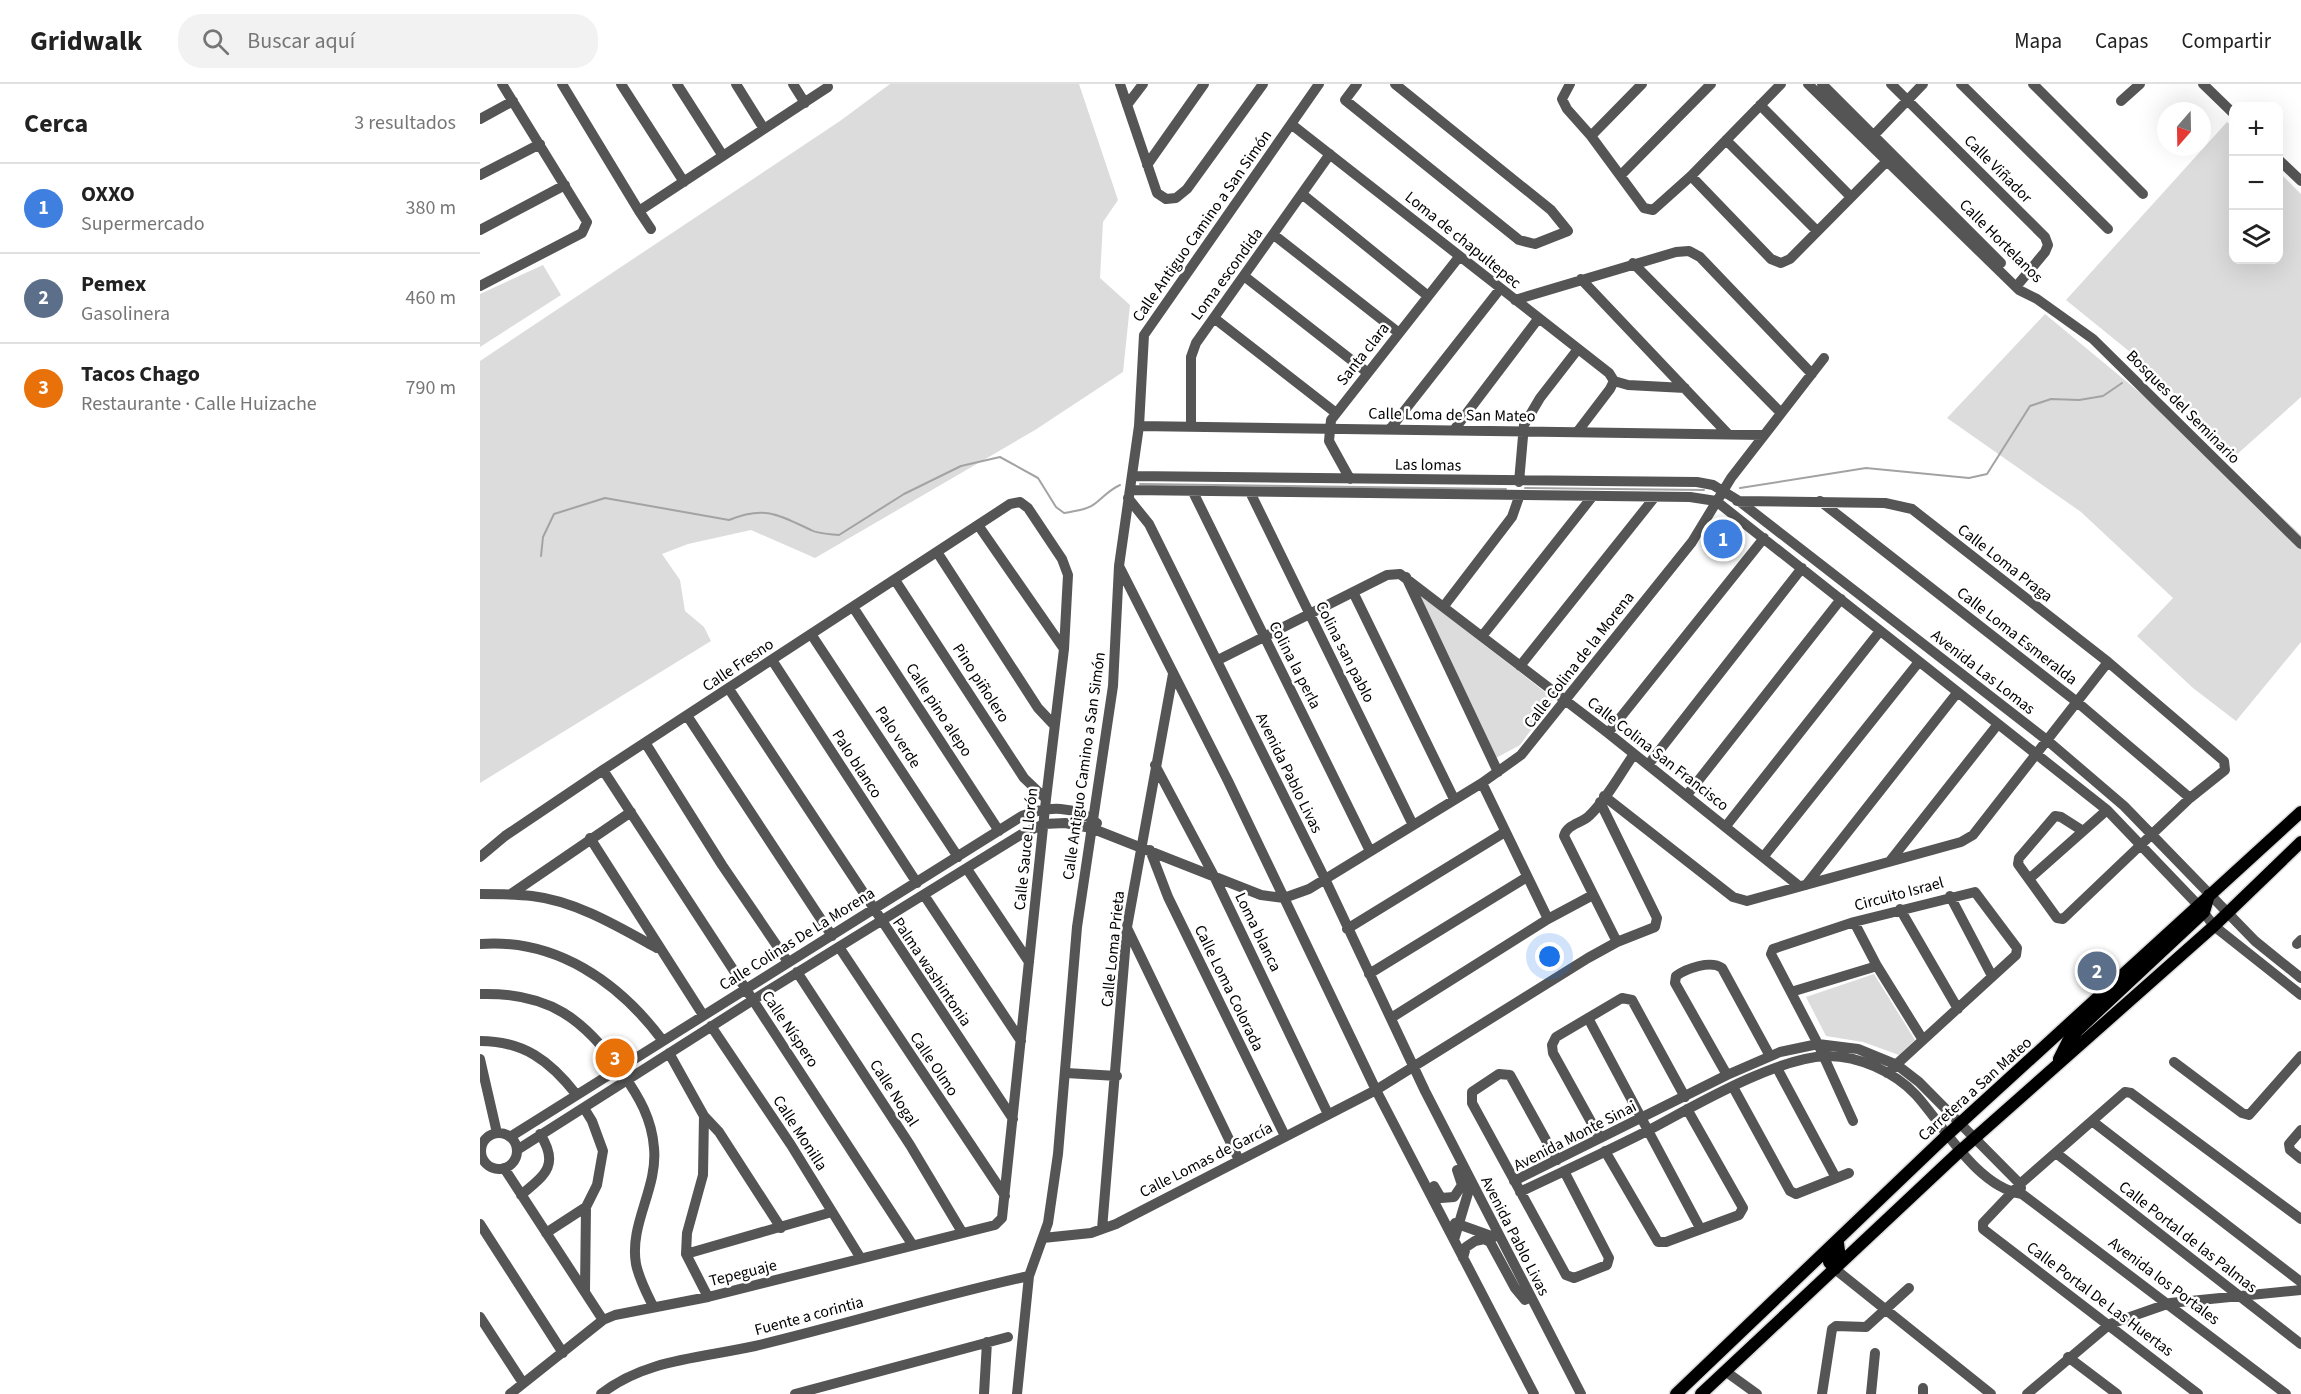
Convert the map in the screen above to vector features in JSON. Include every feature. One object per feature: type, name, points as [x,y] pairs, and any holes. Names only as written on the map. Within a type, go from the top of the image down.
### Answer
[{"type":"main road","name":"Carretera a San Mateo","points":[[1676,1394],[1838,1242],[1946,1136],[2201,908],[2209,895],[2301,812]]},
{"type":"main road","points":[[1701,1394],[1960,1151],[2214,926],[2301,842]]},
{"type":"main road","points":[[2056,1066],[2068,1041],[2079,1029],[2201,908]]},
{"type":"main road","points":[[1835,1269],[1829,1263],[1839,1251],[1838,1242]]},
{"type":"main road","points":[[1725,1371],[1720,1365],[1728,1354],[1730,1343]]},
{"type":"street","points":[[480,286],[582,234],[587,222],[502,84]]},
{"type":"street","points":[[562,84],[651,230]]},
{"type":"street","points":[[621,84],[684,182]]},
{"type":"street","points":[[677,84],[723,156]]},
{"type":"street","points":[[736,84],[764,129]]},
{"type":"street","points":[[794,84],[805,103]]},
{"type":"street","points":[[1120,84],[1147,165],[1161,198],[1176,198],[1187,189],[1263,84]]},
{"type":"street","points":[[1127,105],[1143,84]]},
{"type":"street","points":[[1147,165],[1204,84]]},
{"type":"street","name":"Calle Antiguo Camino a San Simón","points":[[1017,1394],[1029,1276],[1043,1238],[1052,1201],[1066,1073],[1077,927],[1113,686],[1119,566],[1139,426],[1144,334],[1319,84]]},
{"type":"street","points":[[1357,84],[1346,100],[1519,240],[1535,244],[1568,231],[1551,210],[1395,84]]},
{"type":"street","points":[[1591,136],[1642,84]]},
{"type":"street","points":[[1621,175],[1711,84]]},
{"type":"street","points":[[1567,89],[1567,109],[1591,136],[1648,210],[1658,208],[1781,84]]},
{"type":"street","name":"Calle Hortelanos","points":[[1808,84],[1890,158],[2037,299]]},
{"type":"street","name":"Calle Hortelanos","points":[[1822,84],[1874,135],[1890,158],[2019,290],[2037,299]]},
{"type":"street","name":"Calle Viñador","points":[[1891,84],[2047,241],[2045,252],[2020,282]]},
{"type":"street","points":[[1874,135],[1923,84]]},
{"type":"street","points":[[1961,84],[2108,229]]},
{"type":"street","points":[[2033,84],[2143,194]]},
{"type":"street","points":[[2121,102],[2140,84]]},
{"type":"street","points":[[2203,84],[2229,109]]},
{"type":"street","points":[[639,211],[828,87]]},
{"type":"street","points":[[480,119],[513,101]]},
{"type":"street","points":[[1760,105],[1851,197]]},
{"type":"street","name":"Loma de chapultepec","points":[[1291,124],[1609,373],[1614,381]]},
{"type":"street","points":[[1726,140],[1817,231]]},
{"type":"street","points":[[480,175],[540,144]]},
{"type":"street","name":"Loma escondida","points":[[1191,426],[1191,357],[1197,343],[1329,154]]},
{"type":"street","points":[[1691,176],[1771,259],[1786,262],[1890,158]]},
{"type":"street","points":[[2283,164],[2301,181]]},
{"type":"street","points":[[480,230],[565,185]]},
{"type":"street","points":[[1302,194],[1428,296]]},
{"type":"street","points":[[1274,235],[1399,333]]},
{"type":"street","points":[[1515,300],[1676,252],[1695,254],[1812,374]]},
{"type":"street","name":"Santa clara","points":[[1328,428],[1336,413],[1459,257]]},
{"type":"street","points":[[1634,263],[1781,413]]},
{"type":"street","points":[[1244,276],[1368,373]]},
{"type":"street","points":[[1581,279],[1728,434]]},
{"type":"street","points":[[1390,429],[1500,289]]},
{"type":"street","name":"Bosques del Seminario","points":[[2037,299],[2092,339],[2301,544]]},
{"type":"street","points":[[1214,318],[1336,413]]},
{"type":"street","points":[[1454,430],[1538,319]]},
{"type":"street","points":[[1519,482],[1522,432],[1532,409],[1578,350]]},
{"type":"street","name":"Calle Colina de la Morena","points":[[1284,898],[1299,894],[1325,879],[1482,783],[1521,755],[1692,542],[1723,489],[1824,358]]},
{"type":"street","points":[[1578,432],[1614,381],[1628,385],[1685,388]]},
{"type":"street","name":"Calle Loma de San Mateo","points":[[1139,426],[1764,435]]},
{"type":"street","points":[[1328,428],[1329,441],[1350,478]]},
{"type":"street","name":"Las lomas","points":[[1132,476],[1519,482],[1697,482],[1723,489]]},
{"type":"street","name":"Avenida Las Lomas","points":[[1723,489],[2048,741],[2124,806],[2255,942],[2301,978]]},
{"type":"street","name":"Colina la perla","points":[[1193,492],[1370,851]]},
{"type":"street","name":"Las lomas","points":[[1129,494],[1250,492],[1700,497],[1716,501]]},
{"type":"street","name":"Colina san pablo","points":[[1250,492],[1413,825]]},
{"type":"street","name":"Avenida Pablo Livas","points":[[1129,494],[1149,524],[1218,660],[1325,879],[1413,1068],[1581,1394]]},
{"type":"street","points":[[1444,606],[1512,517],[1519,496]]},
{"type":"street","points":[[1483,635],[1592,497]]},
{"type":"street","points":[[1520,666],[1654,498]]},
{"type":"street","name":"Avenida Las Lomas","points":[[1716,501],[1918,663],[2107,810],[2201,908],[2214,926],[2301,995]]},
{"type":"street","name":"Calle Loma Praga","points":[[1716,501],[1885,503],[1912,509],[2108,662],[2224,761],[2225,770],[2190,798]]},
{"type":"street","name":"Calle Loma Esmeralda","points":[[1820,501],[2077,702],[2190,798]]},
{"type":"street","name":"Calle Fresno","points":[[480,857],[505,836],[603,770],[688,717],[853,606],[1016,502]]},
{"type":"street","name":"Calle Sauce Llorón","points":[[1002,1218],[1045,804],[1065,648],[1066,567],[1028,508],[1016,502]]},
{"type":"street","points":[[978,525],[1065,648]]},
{"type":"street","points":[[1608,733],[1764,538]]},
{"type":"street","points":[[937,552],[1038,708],[1054,725]]},
{"type":"street","points":[[1119,566],[1228,781],[1376,1090],[1534,1394]]},
{"type":"street","points":[[1648,765],[1802,568]]},
{"type":"street","points":[[1218,660],[1387,575],[1394,573],[1405,576],[1498,772]]},
{"type":"street","name":"Calle Colina San Francisco","points":[[1405,576],[1802,886]]},
{"type":"street","name":"Pino piñolero","points":[[895,580],[1024,778],[1045,804]]},
{"type":"street","points":[[1353,592],[1407,698],[1454,799]]},
{"type":"street","points":[[1687,795],[1841,600]]},
{"type":"street","name":"Calle pino alepo","points":[[853,606],[999,831]]},
{"type":"street","points":[[1725,826],[1880,632]]},
{"type":"street","name":"Palo verde","points":[[811,634],[958,857]]},
{"type":"street","name":"Palo blanco","points":[[772,660],[917,883]]},
{"type":"street","points":[[1602,799],[1742,901],[1802,886],[1961,842],[1973,835],[2108,662]]},
{"type":"street","points":[[1764,856],[1918,663]]},
{"type":"street","name":"Calle Loma Prieta","points":[[1102,1230],[1117,1076],[1127,927],[1145,848],[1155,765],[1173,674]]},
{"type":"street","name":"Palma washintonia","points":[[729,689],[880,921],[1013,1119]]},
{"type":"street","points":[[1802,886],[1957,693]]},
{"type":"street","points":[[688,717],[832,936]]},
{"type":"street","points":[[1890,861],[1998,724]]},
{"type":"street","points":[[646,744],[722,864],[788,962]]},
{"type":"street","points":[[1617,942],[1564,836],[1567,830],[1589,816],[1634,754]]},
{"type":"street","name":"Loma blanca","points":[[1155,765],[1214,876],[1328,1114]]},
{"type":"street","name":"Calle Níspero","points":[[603,770],[912,1244]]},
{"type":"street","points":[[1482,783],[1548,919]]},
{"type":"street","points":[[2084,831],[2061,817],[2055,816],[2019,858],[2019,864],[2056,918],[2063,919],[2190,798]]},
{"type":"street","name":"Calle Lomas de García","points":[[1043,1238],[1102,1230],[1376,1090],[1617,942],[1652,929],[1657,921],[1602,799]]},
{"type":"street","name":"Calle Colinas De La Morena","points":[[510,1137],[745,988],[1045,804],[1072,810],[1107,832],[1261,895],[1284,898]]},
{"type":"street","points":[[2029,879],[2107,810]]},
{"type":"street","points":[[511,894],[631,812]]},
{"type":"street","name":"Calle Colinas De La Morena","points":[[517,1150],[797,972],[1022,834],[1044,824],[1092,824]]},
{"type":"street","points":[[1347,929],[1505,832]]},
{"type":"street","points":[[590,838],[658,949],[703,1015]]},
{"type":"street","name":"Calle Loma Colorada","points":[[1145,848],[1285,1136]]},
{"type":"street","points":[[967,869],[1029,962]]},
{"type":"street","points":[[1369,974],[1527,877]]},
{"type":"street","name":"Circuito Israel","points":[[1853,1121],[1824,1056],[1771,954],[1773,949],[1900,909],[1972,891],[1979,894],[2017,948],[2016,954],[1887,1073]]},
{"type":"street","points":[[480,894],[534,896],[579,910],[658,949]]},
{"type":"street","points":[[924,895],[1021,1041]]},
{"type":"street","points":[[1391,1018],[1548,919],[1592,896]]},
{"type":"street","points":[[1950,896],[1992,976]]},
{"type":"street","points":[[1900,909],[1958,1009]]},
{"type":"street","points":[[1854,922],[1877,966],[1923,1040]]},
{"type":"street","points":[[1127,927],[1239,1160]]},
{"type":"street","points":[[2247,953],[2255,942]]},
{"type":"street","points":[[480,944],[511,944],[533,948],[578,964],[626,997],[663,1041]]},
{"type":"street","name":"Calle Olmo","points":[[839,947],[1005,1196]]},
{"type":"street","points":[[1727,1075],[1675,983],[1676,976],[1682,972],[1711,964],[1722,968],[1770,1056]]},
{"type":"street","points":[[1791,992],[1877,966]]},
{"type":"street","name":"Calle Nogal","points":[[797,972],[910,1145],[962,1232]]},
{"type":"street","points":[[480,994],[517,995],[570,1016],[596,1037],[645,1109],[654,1149],[651,1185],[635,1244],[640,1279],[653,1306]]},
{"type":"street","points":[[1600,1138],[1551,1049],[1556,1037],[1622,998],[1630,998],[1685,1097]]},
{"type":"street","points":[[1588,1018],[1700,1228]]},
{"type":"street","name":"Calle Monilla","points":[[711,1026],[860,1257]]},
{"type":"street","points":[[480,1041],[504,1042],[535,1054],[559,1073],[576,1094]]},
{"type":"street","name":"Avenida Monte Sinai","points":[[1946,1136],[1940,1121],[1911,1089],[1887,1073],[1844,1057],[1824,1056],[1777,1068],[1733,1087],[1520,1192],[1514,1181],[1727,1075],[1770,1056],[1818,1044],[1858,1049],[1897,1065],[1919,1082],[1960,1125]]},
{"type":"street","points":[[669,1053],[704,1116],[719,1132],[781,1228]]},
{"type":"street","points":[[2174,1062],[2242,1113],[2249,1115],[2301,1056]]},
{"type":"street","points":[[480,1059],[496,1133]]},
{"type":"street","points":[[1777,1068],[1836,1178]]},
{"type":"street","points":[[1066,1073],[1117,1076]]},
{"type":"street","points":[[1514,1181],[1470,1099],[1475,1089],[1499,1074],[1507,1073],[1513,1079],[1557,1160]]},
{"type":"street","points":[[1733,1087],[1790,1191],[1796,1194],[1849,1173]]},
{"type":"street","points":[[2018,1190],[2125,1092],[2132,1093],[2301,1219]]},
{"type":"street","points":[[584,1108],[592,1121],[603,1151],[597,1185],[586,1207],[585,1290]]},
{"type":"street","points":[[1605,1150],[1656,1241],[1666,1242],[1739,1215],[1743,1208],[1687,1109]]},
{"type":"street","points":[[704,1116],[703,1175],[687,1233],[686,1254],[708,1297]]},
{"type":"street","points":[[2092,1121],[2301,1282]]},
{"type":"street","points":[[1960,1125],[2018,1190]]},
{"type":"street","points":[[2301,1130],[2289,1144],[2290,1150],[2301,1159]]},
{"type":"street","points":[[496,1133],[510,1137],[517,1150],[515,1159],[504,1168],[484,1169],[480,1152],[483,1141],[496,1133]]},
{"type":"street","points":[[521,1195],[542,1178],[550,1163],[550,1152],[540,1134]]},
{"type":"street","points":[[1946,1136],[1997,1184],[2018,1190]]},
{"type":"street","points":[[1418,1170],[1426,1172],[1441,1198],[1450,1199],[1457,1195],[1462,1179],[1448,1151],[1450,1142]]},
{"type":"street","name":"Calle Portal de las Palmas","points":[[2056,1153],[2301,1344]]},
{"type":"street","points":[[504,1168],[603,1320]]},
{"type":"street","points":[[1520,1192],[1568,1277],[1574,1278],[1607,1265],[1609,1258],[1564,1171]]},
{"type":"street","points":[[1454,1240],[1472,1183]]},
{"type":"street","name":"Calle Portal De Las Huertas","points":[[2018,1190],[1983,1223],[1983,1229],[2110,1324],[2198,1394]]},
{"type":"street","name":"Avenida los Portales","points":[[2018,1190],[2170,1303],[2286,1394]]},
{"type":"street","points":[[546,1233],[586,1207]]},
{"type":"street","points":[[686,1254],[832,1212]]},
{"type":"street","name":"Tepeguaje","points":[[510,1394],[603,1320],[653,1306],[708,1297],[860,1257],[995,1225],[1002,1218]]},
{"type":"street","points":[[1444,1220],[1500,1239]]},
{"type":"street","points":[[480,1224],[563,1353]]},
{"type":"street","points":[[1463,1258],[1466,1247],[1475,1241],[1484,1239],[1490,1242],[1515,1288],[1538,1313]]},
{"type":"street","points":[[1835,1269],[1991,1394]]},
{"type":"street","name":"Fuente a corintia","points":[[601,1394],[630,1375],[649,1367],[754,1346],[1029,1276]]},
{"type":"street","points":[[1822,1394],[1832,1329],[1836,1326],[1861,1328],[1885,1311],[1909,1288]]},
{"type":"street","points":[[2033,1392],[2068,1357],[2110,1324],[2170,1303],[2241,1298],[2301,1290]]},
{"type":"street","points":[[480,1317],[523,1383]]},
{"type":"street","points":[[795,1394],[1008,1337]]},
{"type":"street","points":[[984,1394],[987,1342]]},
{"type":"street","points":[[1871,1394],[1875,1353]]},
{"type":"street","points":[[2068,1357],[2116,1394]]},
{"type":"street","points":[[1725,1371],[1757,1394]]},
{"type":"shaded area","points":[[890,84],[1079,84],[1118,200],[1103,222],[1100,278],[1130,305],[1123,372],[1035,430],[815,558],[751,530],[688,544],[662,554],[680,580],[685,611],[704,627],[711,641],[480,783],[480,361],[840,121]]},
{"type":"shaded area","points":[[2227,122],[2229,124],[2229,264],[2283,264],[2283,176],[2301,194],[2301,397],[2234,457],[2151,369],[2066,300],[2196,156],[2211,156],[2211,140]]},
{"type":"shaded area","points":[[543,265],[561,295],[480,347],[480,294]]},
{"type":"shaded area","points":[[2045,314],[2226,464],[2301,535],[2301,642],[2236,721],[2193,688],[2137,636],[2173,598],[2081,512],[1947,418]]},
{"type":"shaded area","points":[[1416,592],[1554,699],[1520,745],[1496,758]]},
{"type":"shaded area","points":[[1874,974],[1915,1040],[1899,1055],[1863,1042],[1826,1036],[1806,997]]},
{"type":"waterway","points":[[1740,488],[1866,468],[1969,478],[1987,474],[2030,406],[2051,399],[2079,400],[2103,396],[2122,383]]},
{"type":"waterway","points":[[541,556],[543,537],[554,514],[605,498],[729,520],[752,513],[772,514],[814,531],[839,535],[904,494],[961,466],[1000,457],[1038,478],[1056,507],[1064,513],[1090,507],[1120,485]]},
{"type":"waterway","points":[[1140,484],[1506,489]]},
{"type":"waterway","points":[[1525,488],[1704,490]]},
{"type":"place","name":"OXXO","points":[[1723,539]]},
{"type":"place","name":"Pemex","points":[[2097,971]]},
{"type":"place","name":"Tacos Chago","points":[[615,1058]]}]
